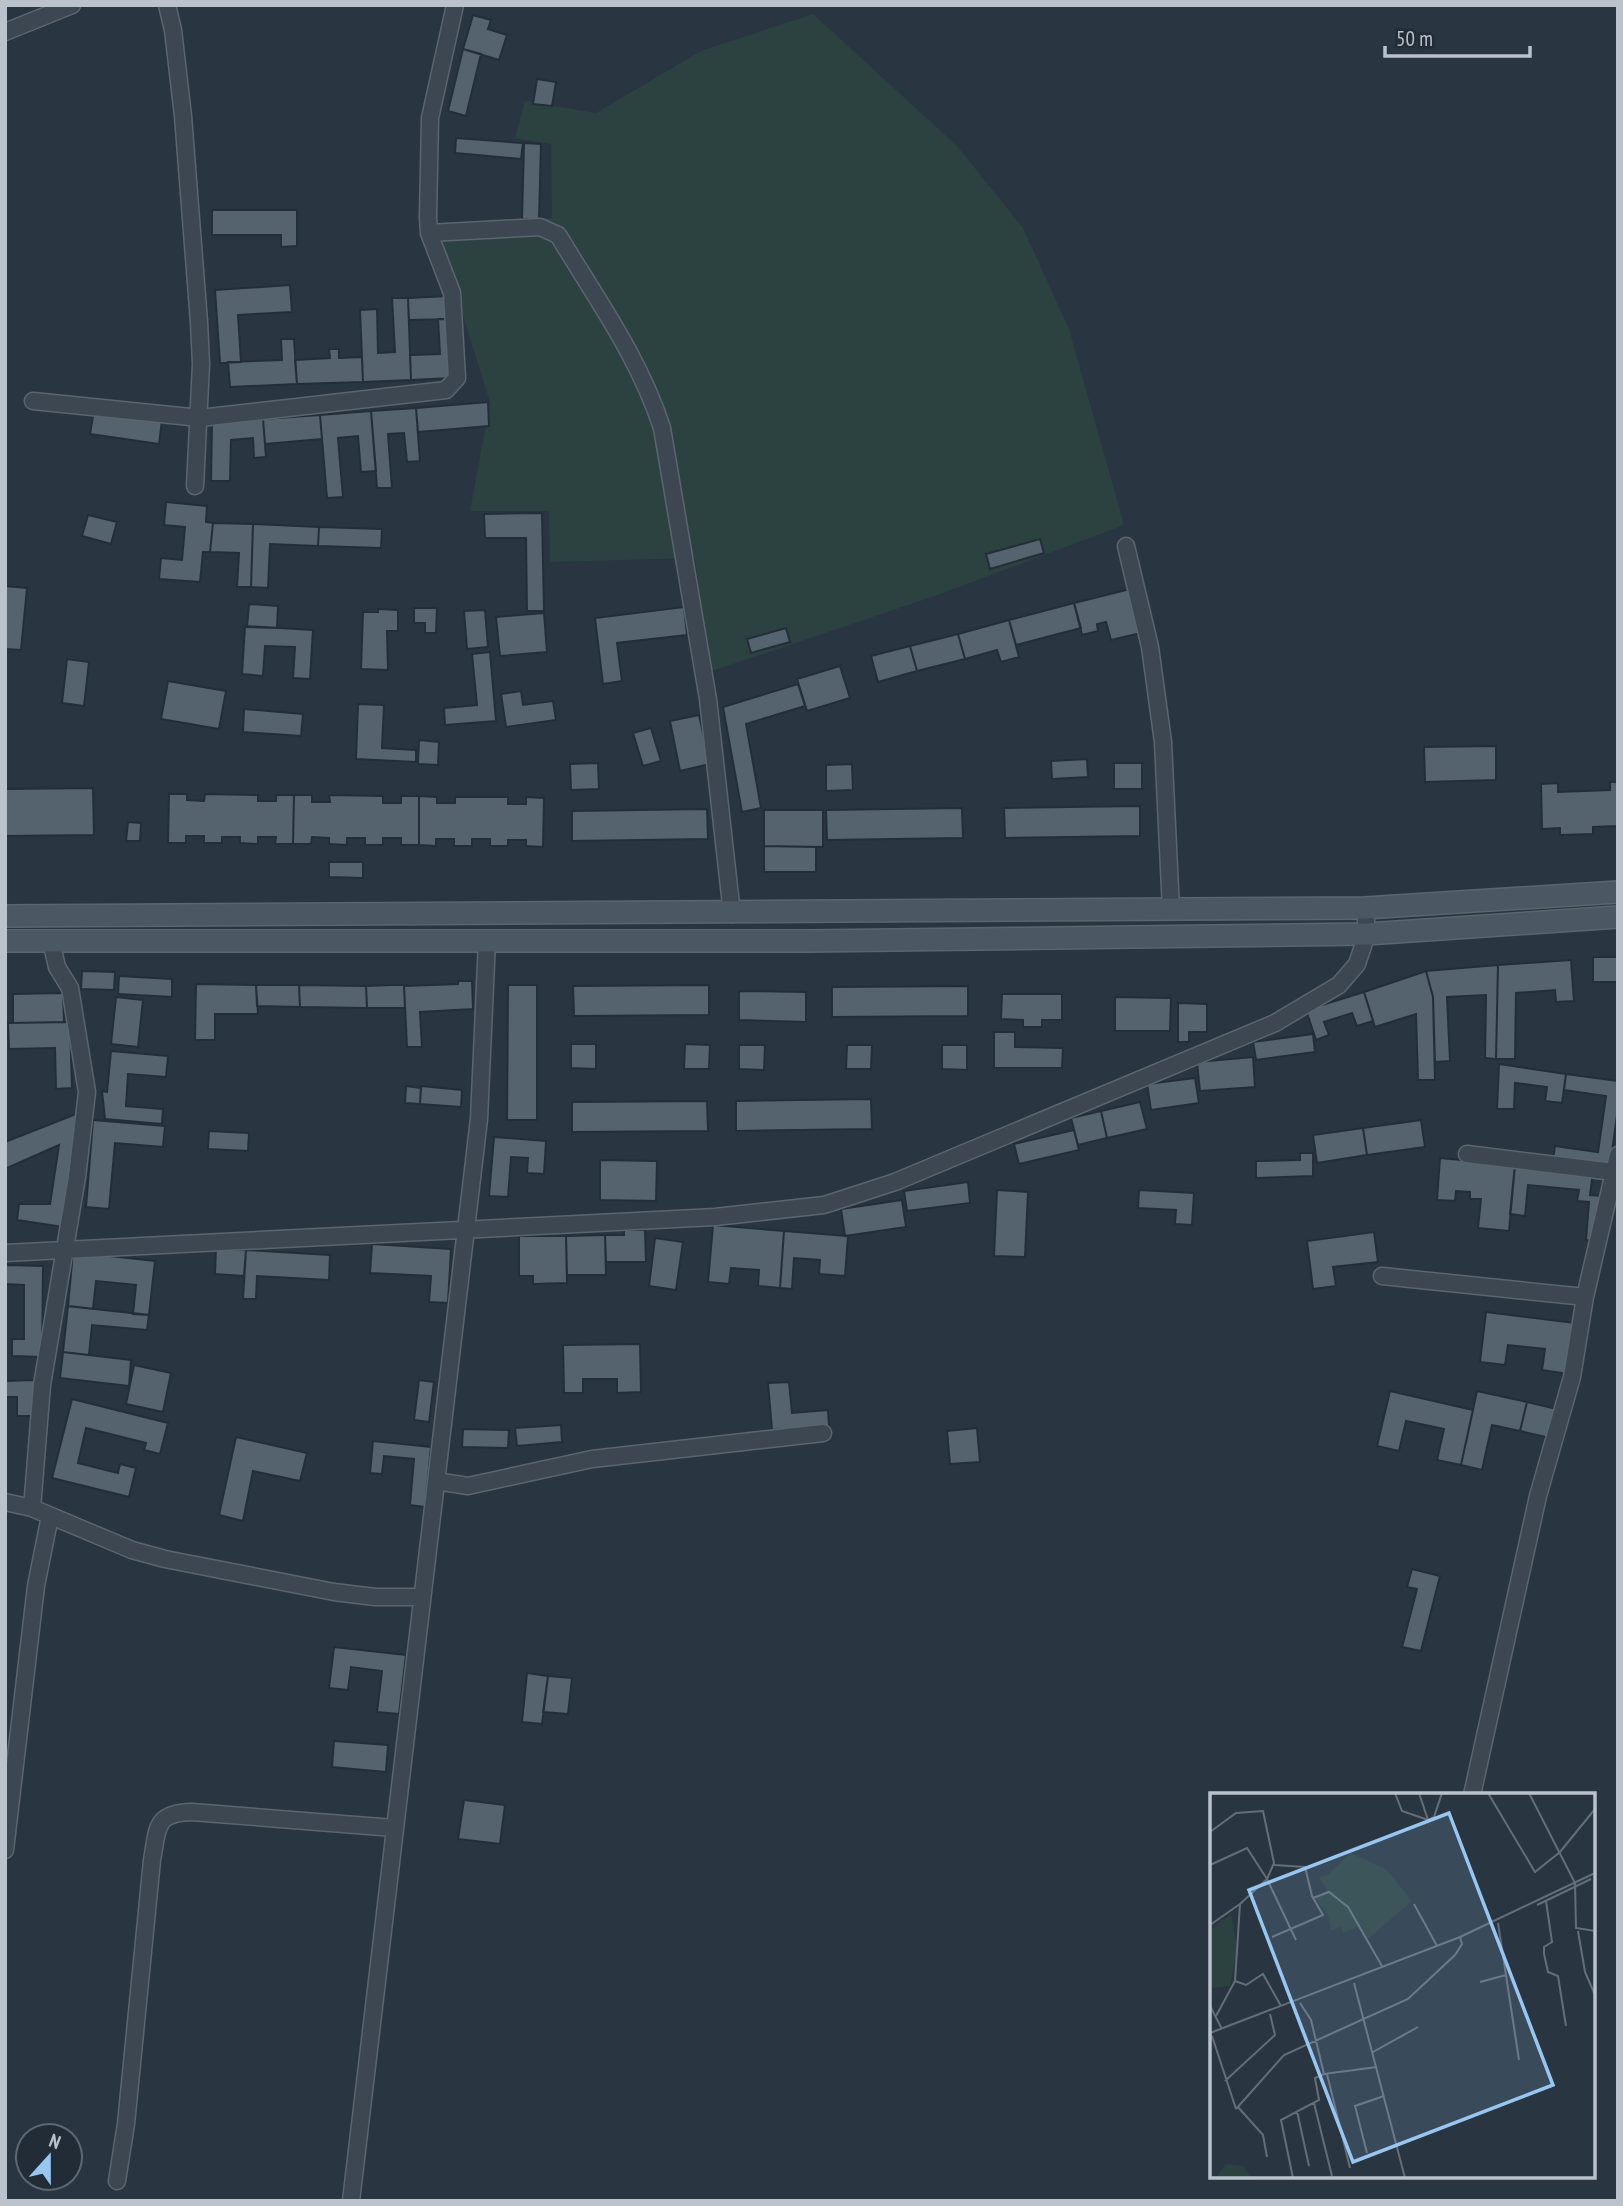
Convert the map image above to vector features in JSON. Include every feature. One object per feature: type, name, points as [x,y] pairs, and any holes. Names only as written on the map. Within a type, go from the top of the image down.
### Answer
[{"type":"main road","points":[[5,916],[732,914],[1364,908],[1618,892]]},
{"type":"main road","points":[[5,941],[810,941],[1367,934],[1618,918]]},
{"type":"street","points":[[5,32],[72,5]]},
{"type":"street","points":[[167,5],[173,30],[193,224],[201,364],[195,486]]},
{"type":"street","points":[[33,401],[200,418],[446,390],[453,385],[457,379],[452,293],[429,233],[430,118],[455,5]]},
{"type":"street","points":[[429,233],[540,228],[558,235],[634,357],[651,394],[662,428],[708,699],[732,914]]},
{"type":"street","points":[[1126,545],[1150,647],[1163,743],[1171,910]]},
{"type":"street","points":[[5,1253],[715,1217],[824,1205],[895,1182],[1275,1023],[1339,985],[1357,964],[1367,934],[1364,908]]},
{"type":"street","points":[[32,1508],[42,1385],[85,1127],[87,1092],[70,988],[57,967],[51,941]]},
{"type":"street","points":[[351,2201],[479,1119],[487,941]]},
{"type":"street","points":[[1467,1154],[1614,1172]]},
{"type":"street","points":[[1472,1793],[1538,1496],[1572,1377],[1585,1297],[1618,1155]]},
{"type":"street","points":[[1382,1276],[1585,1297]]},
{"type":"street","points":[[436,1481],[468,1486],[592,1459],[823,1433]]},
{"type":"street","points":[[5,1502],[32,1508],[132,1550],[165,1559],[334,1592],[375,1597],[421,1597]]},
{"type":"street","points":[[5,1850],[39,1557],[50,1516]]},
{"type":"street","points":[[117,2182],[126,2124],[152,1860],[161,1819],[171,1813],[192,1812],[394,1828]]},
{"type":"green space","points":[[813,14],[957,146],[1023,228],[1069,329],[1124,525],[929,598],[709,672],[695,558],[550,562],[549,511],[470,511],[490,402],[439,238],[552,218],[551,144],[515,138],[525,101],[596,113],[701,51]]},
{"type":"building","points":[[473,15],[491,20],[488,29],[507,35],[499,60],[463,49]]},
{"type":"building","points":[[463,49],[481,54],[466,116],[448,111]]},
{"type":"building","points":[[537,79],[556,82],[552,106],[533,104]]},
{"type":"building","points":[[456,138],[523,143],[521,159],[455,153]]},
{"type":"building","points":[[524,143],[541,144],[539,220],[522,219]]},
{"type":"building","points":[[212,210],[297,210],[297,246],[281,247],[281,235],[212,235]]},
{"type":"building","points":[[290,285],[292,312],[238,315],[241,362],[220,363],[215,290]]},
{"type":"building","points":[[449,296],[450,319],[409,320],[408,298]]},
{"type":"building","points":[[392,298],[408,298],[411,380],[363,382],[360,310],[377,309],[378,353],[395,352]]},
{"type":"building","points":[[438,319],[450,319],[452,378],[411,380],[410,355],[440,354]]},
{"type":"building","points":[[281,339],[294,339],[297,384],[230,387],[228,362],[282,360]]},
{"type":"building","points":[[329,349],[339,349],[339,358],[362,357],[363,382],[297,384],[295,360],[330,358]]},
{"type":"building","points":[[488,402],[489,426],[418,432],[416,408]]},
{"type":"building","points":[[416,408],[420,461],[407,462],[404,433],[388,434],[392,488],[377,488],[371,411]]},
{"type":"building","points":[[94,410],[162,420],[159,444],[90,434]]},
{"type":"building","points":[[371,411],[376,471],[361,472],[358,436],[338,438],[343,497],[327,498],[320,415]]},
{"type":"building","points":[[320,415],[322,439],[265,444],[263,419]]},
{"type":"building","points":[[263,419],[266,457],[254,458],[253,438],[231,440],[230,481],[211,481],[212,424]]},
{"type":"building","points":[[166,502],[207,506],[206,522],[213,523],[210,552],[203,552],[200,582],[159,579],[161,558],[182,560],[185,527],[164,525]]},
{"type":"building","points":[[542,513],[544,611],[527,611],[526,538],[485,538],[484,514]]},
{"type":"building","points":[[88,515],[117,522],[111,544],[82,536]]},
{"type":"building","points":[[213,523],[253,524],[251,587],[237,587],[239,553],[210,552]]},
{"type":"building","points":[[253,524],[319,527],[318,546],[270,544],[268,588],[251,587]]},
{"type":"building","points":[[319,527],[382,529],[381,548],[318,546]]},
{"type":"building","points":[[1040,539],[1044,553],[990,569],[986,554]]},
{"type":"building","points":[[5,586],[27,588],[21,650],[5,649]]},
{"type":"building","points":[[1130,589],[1141,633],[1111,640],[1106,622],[1097,624],[1098,631],[1082,635],[1074,603]]},
{"type":"building","points":[[1074,603],[1081,628],[1016,645],[1009,620]]},
{"type":"building","points":[[249,604],[278,606],[277,628],[247,627]]},
{"type":"building","points":[[684,607],[687,635],[617,643],[622,681],[603,684],[595,618]]},
{"type":"building","points":[[414,608],[437,608],[436,633],[425,633],[425,623],[414,623]]},
{"type":"building","points":[[378,609],[398,610],[398,631],[387,631],[388,670],[361,669],[363,612],[378,612]]},
{"type":"building","points":[[485,610],[488,647],[467,649],[464,611]]},
{"type":"building","points":[[544,613],[547,652],[500,656],[496,617]]},
{"type":"building","points":[[1009,620],[1019,657],[1001,662],[997,650],[965,659],[958,634]]},
{"type":"building","points":[[245,626],[313,630],[310,679],[293,678],[295,647],[265,646],[263,676],[242,674]]},
{"type":"building","points":[[786,628],[790,642],[751,653],[747,639]]},
{"type":"building","points":[[958,634],[965,659],[917,671],[910,646]]},
{"type":"building","points":[[910,646],[917,671],[878,682],[871,656]]},
{"type":"building","points":[[490,652],[496,721],[445,725],[444,708],[477,705],[472,654]]},
{"type":"building","points":[[67,659],[89,662],[84,706],[62,703]]},
{"type":"building","points":[[840,666],[850,698],[807,711],[797,679]]},
{"type":"building","points":[[168,681],[226,691],[219,729],[161,719]]},
{"type":"building","points":[[798,684],[805,706],[746,724],[761,808],[742,812],[723,707]]},
{"type":"building","points":[[521,691],[523,705],[553,701],[556,720],[506,727],[501,694]]},
{"type":"building","points":[[358,704],[384,705],[382,748],[416,750],[416,762],[356,759]]},
{"type":"building","points":[[244,709],[303,714],[301,736],[243,732]]},
{"type":"building","points":[[699,715],[710,764],[680,771],[670,721]]},
{"type":"building","points":[[651,728],[661,761],[643,766],[633,733]]},
{"type":"building","points":[[419,740],[439,742],[438,765],[418,764]]},
{"type":"building","points":[[1496,746],[1496,780],[1425,782],[1424,747]]},
{"type":"building","points":[[1087,759],[1088,777],[1052,779],[1051,761]]},
{"type":"building","points":[[598,763],[599,789],[571,790],[570,764]]},
{"type":"building","points":[[1114,763],[1142,763],[1142,789],[1114,789]]},
{"type":"building","points":[[852,764],[853,790],[826,791],[826,765]]},
{"type":"building","points":[[1610,782],[1618,782],[1618,826],[1593,827],[1593,834],[1560,835],[1560,828],[1542,829],[1541,784],[1558,783],[1558,792],[1610,790]]},
{"type":"building","points":[[93,788],[94,835],[5,836],[5,789]]},
{"type":"building","points":[[169,794],[187,794],[187,800],[204,801],[205,794],[258,795],[258,801],[276,801],[276,795],[294,795],[293,844],[275,844],[276,837],[258,837],[258,844],[240,843],[240,837],[222,837],[222,843],[204,843],[204,836],[186,836],[186,843],[168,843]]},
{"type":"building","points":[[294,795],[312,795],[312,802],[330,802],[329,795],[383,796],[383,803],[401,803],[401,796],[419,796],[419,845],[401,845],[401,838],[383,838],[383,845],[365,845],[365,838],[347,838],[347,845],[329,844],[329,838],[312,837],[311,844],[293,844]]},
{"type":"building","points":[[419,796],[437,797],[437,803],[455,803],[455,797],[508,797],[508,804],[526,804],[526,797],[544,798],[543,847],[526,846],[526,840],[508,840],[508,846],[490,846],[490,839],[472,839],[472,846],[454,846],[454,839],[436,839],[436,846],[419,845]]},
{"type":"building","points":[[1140,806],[1140,836],[1005,838],[1004,808]]},
{"type":"building","points":[[962,808],[963,838],[827,840],[826,810]]},
{"type":"building","points":[[707,809],[708,839],[572,841],[572,811]]},
{"type":"building","points":[[764,810],[823,810],[823,847],[764,846]]},
{"type":"building","points":[[128,822],[141,823],[140,841],[126,841]]},
{"type":"building","points":[[764,846],[816,847],[816,872],[764,872]]},
{"type":"building","points":[[329,862],[363,862],[363,878],[329,877]]},
{"type":"building","points":[[1593,957],[1618,957],[1618,982],[1593,982]]},
{"type":"building","points":[[1571,960],[1574,1001],[1556,1002],[1555,990],[1516,993],[1515,1059],[1496,1059],[1498,965]]},
{"type":"building","points":[[1498,965],[1496,1059],[1485,1058],[1486,995],[1447,997],[1450,1061],[1435,1062],[1433,997],[1426,971]]},
{"type":"building","points":[[82,971],[115,972],[114,990],[81,989]]},
{"type":"building","points":[[1426,971],[1433,997],[1435,1080],[1418,1080],[1416,1014],[1375,1027],[1364,992]]},
{"type":"building","points":[[119,976],[172,979],[172,997],[118,994]]},
{"type":"building","points":[[458,981],[472,981],[473,1009],[420,1012],[422,1047],[407,1047],[404,986],[458,984]]},
{"type":"building","points":[[196,984],[256,985],[258,1014],[215,1014],[215,1040],[195,1040]]},
{"type":"building","points":[[256,985],[299,985],[300,1007],[257,1006]]},
{"type":"building","points":[[299,985],[366,986],[367,1008],[300,1007]]},
{"type":"building","points":[[404,985],[405,1008],[367,1008],[366,986]]},
{"type":"building","points":[[508,985],[537,985],[537,1120],[507,1120]]},
{"type":"building","points":[[709,985],[709,1015],[574,1016],[573,986]]},
{"type":"building","points":[[968,986],[968,1016],[832,1017],[832,987]]},
{"type":"building","points":[[739,991],[806,992],[806,1022],[739,1020]]},
{"type":"building","points":[[1364,992],[1373,1021],[1357,1026],[1352,1013],[1324,1022],[1329,1035],[1316,1040],[1306,1010]]},
{"type":"building","points":[[63,993],[64,1022],[13,1023],[13,994]]},
{"type":"building","points":[[1002,994],[1062,994],[1062,1020],[1042,1020],[1042,1027],[1023,1027],[1023,1020],[1001,1019]]},
{"type":"building","points":[[116,997],[143,1000],[138,1047],[111,1044]]},
{"type":"building","points":[[1115,997],[1171,998],[1170,1031],[1115,1031]]},
{"type":"building","points":[[1178,1003],[1207,1004],[1207,1032],[1189,1032],[1189,1042],[1178,1042]]},
{"type":"building","points":[[70,1022],[72,1088],[56,1089],[55,1048],[9,1049],[8,1023]]},
{"type":"building","points":[[994,1032],[1015,1032],[1015,1047],[1063,1048],[1062,1068],[994,1068]]},
{"type":"building","points":[[1313,1034],[1315,1052],[1256,1060],[1253,1042]]},
{"type":"building","points":[[571,1044],[596,1044],[596,1069],[571,1068]]},
{"type":"building","points":[[685,1044],[710,1045],[709,1069],[684,1069]]},
{"type":"building","points":[[739,1045],[765,1045],[764,1070],[739,1069]]},
{"type":"building","points":[[847,1045],[872,1045],[871,1069],[846,1069]]},
{"type":"building","points":[[942,1045],[967,1045],[967,1070],[942,1069]]},
{"type":"building","points":[[111,1051],[168,1056],[166,1077],[128,1074],[126,1106],[163,1109],[162,1124],[105,1119],[102,1091],[107,1092]]},
{"type":"building","points":[[1253,1057],[1255,1087],[1200,1091],[1197,1062]]},
{"type":"building","points":[[1499,1064],[1566,1074],[1562,1103],[1545,1101],[1547,1087],[1515,1083],[1514,1109],[1497,1109]]},
{"type":"building","points":[[1566,1074],[1618,1081],[1618,1108],[1610,1167],[1553,1159],[1555,1146],[1598,1152],[1606,1096],[1564,1090]]},
{"type":"building","points":[[1195,1078],[1199,1103],[1151,1110],[1147,1084]]},
{"type":"building","points":[[406,1086],[421,1088],[420,1104],[405,1103]]},
{"type":"building","points":[[421,1086],[462,1090],[461,1107],[420,1104]]},
{"type":"building","points":[[871,1099],[872,1129],[736,1131],[736,1101]]},
{"type":"building","points":[[707,1101],[708,1131],[572,1132],[572,1102]]},
{"type":"building","points":[[1140,1102],[1147,1129],[1107,1138],[1101,1111]]},
{"type":"building","points":[[1101,1111],[1107,1138],[1078,1145],[1071,1118]]},
{"type":"building","points":[[81,1112],[63,1227],[17,1220],[19,1204],[50,1204],[59,1145],[5,1169],[5,1142]]},
{"type":"building","points":[[93,1120],[165,1126],[163,1147],[115,1143],[109,1209],[86,1207]]},
{"type":"building","points":[[1421,1120],[1425,1147],[1367,1155],[1363,1128]]},
{"type":"building","points":[[1363,1128],[1367,1155],[1317,1163],[1313,1135]]},
{"type":"building","points":[[1074,1130],[1079,1150],[1019,1164],[1014,1144]]},
{"type":"building","points":[[209,1131],[249,1133],[248,1151],[208,1149]]},
{"type":"building","points":[[494,1137],[546,1141],[544,1174],[527,1173],[528,1158],[511,1157],[508,1197],[489,1196]]},
{"type":"building","points":[[1300,1153],[1313,1153],[1313,1176],[1256,1178],[1256,1161],[1300,1160]]},
{"type":"building","points":[[1440,1158],[1515,1165],[1509,1231],[1478,1228],[1481,1199],[1470,1199],[1470,1192],[1456,1191],[1455,1201],[1437,1200]]},
{"type":"building","points":[[600,1160],[657,1161],[656,1201],[600,1200]]},
{"type":"building","points":[[1515,1165],[1593,1172],[1590,1195],[1601,1196],[1597,1241],[1586,1240],[1589,1202],[1577,1201],[1579,1190],[1528,1185],[1525,1216],[1510,1214]]},
{"type":"building","points":[[968,1182],[970,1203],[907,1211],[904,1191]]},
{"type":"building","points":[[997,1190],[1028,1192],[1025,1257],[994,1256]]},
{"type":"building","points":[[1139,1190],[1194,1193],[1192,1225],[1175,1224],[1176,1210],[1138,1208]]},
{"type":"building","points":[[902,1200],[906,1227],[845,1236],[841,1209]]},
{"type":"building","points":[[713,1225],[784,1231],[780,1288],[758,1286],[759,1270],[731,1268],[729,1284],[708,1282]]},
{"type":"building","points":[[624,1230],[645,1230],[646,1262],[606,1262],[605,1235],[624,1235]]},
{"type":"building","points":[[784,1231],[848,1236],[845,1276],[819,1274],[820,1260],[794,1258],[792,1289],[780,1288]]},
{"type":"building","points":[[1374,1232],[1378,1262],[1333,1267],[1336,1286],[1313,1289],[1307,1241]]},
{"type":"building","points":[[605,1235],[606,1275],[567,1275],[566,1236]]},
{"type":"building","points":[[519,1236],[566,1236],[567,1283],[533,1284],[533,1276],[519,1276]]},
{"type":"building","points":[[655,1238],[683,1242],[676,1290],[649,1286]]},
{"type":"building","points":[[372,1244],[451,1249],[448,1303],[429,1302],[431,1276],[370,1273]]},
{"type":"building","points":[[216,1248],[246,1250],[244,1276],[215,1274]]},
{"type":"building","points":[[246,1250],[330,1255],[329,1280],[257,1276],[256,1299],[243,1299]]},
{"type":"building","points":[[73,1252],[155,1261],[149,1315],[133,1314],[136,1285],[96,1281],[93,1309],[68,1306]]},
{"type":"building","points":[[5,1265],[43,1266],[42,1357],[12,1356],[12,1339],[24,1339],[24,1285],[5,1284]]},
{"type":"building","points":[[68,1306],[149,1315],[147,1330],[92,1325],[89,1355],[63,1352]]},
{"type":"building","points":[[1486,1312],[1575,1323],[1568,1374],[1542,1370],[1545,1349],[1508,1345],[1505,1365],[1480,1362]]},
{"type":"building","points":[[640,1344],[641,1392],[617,1393],[617,1379],[583,1379],[583,1393],[564,1393],[563,1345]]},
{"type":"building","points":[[63,1352],[131,1360],[129,1386],[60,1378]]},
{"type":"building","points":[[134,1365],[171,1373],[163,1412],[126,1404]]},
{"type":"building","points":[[35,1380],[36,1416],[17,1416],[17,1397],[5,1397],[5,1381]]},
{"type":"building","points":[[419,1380],[434,1382],[429,1422],[414,1420]]},
{"type":"building","points":[[789,1382],[792,1413],[828,1410],[829,1426],[772,1430],[768,1383]]},
{"type":"building","points":[[1390,1391],[1473,1410],[1461,1465],[1437,1460],[1444,1429],[1406,1421],[1399,1451],[1377,1446]]},
{"type":"building","points":[[1477,1391],[1527,1402],[1520,1431],[1492,1425],[1482,1470],[1461,1465]]},
{"type":"building","points":[[72,1399],[168,1423],[160,1454],[144,1450],[146,1443],[86,1428],[78,1463],[118,1473],[120,1464],[136,1468],[129,1497],[52,1478]]},
{"type":"building","points":[[1527,1402],[1557,1409],[1550,1438],[1520,1431]]},
{"type":"building","points":[[561,1425],[562,1442],[517,1446],[515,1428]]},
{"type":"building","points":[[977,1428],[980,1462],[950,1464],[947,1431]]},
{"type":"building","points":[[463,1429],[509,1430],[508,1448],[462,1447]]},
{"type":"building","points":[[236,1437],[307,1453],[300,1481],[253,1471],[243,1521],[219,1515]]},
{"type":"building","points":[[373,1441],[431,1447],[425,1507],[410,1505],[414,1459],[384,1456],[382,1474],[370,1473]]},
{"type":"building","points":[[1412,1569],[1440,1576],[1421,1651],[1402,1647],[1417,1589],[1407,1587]]},
{"type":"building","points":[[334,1647],[406,1655],[399,1714],[377,1712],[382,1671],[351,1667],[348,1690],[329,1688]]},
{"type":"building","points":[[527,1673],[548,1676],[542,1724],[522,1722]]},
{"type":"building","points":[[548,1676],[572,1678],[568,1714],[543,1712]]},
{"type":"building","points":[[334,1741],[388,1745],[386,1772],[332,1767]]},
{"type":"building","points":[[464,1800],[505,1805],[500,1844],[458,1839]]}]
